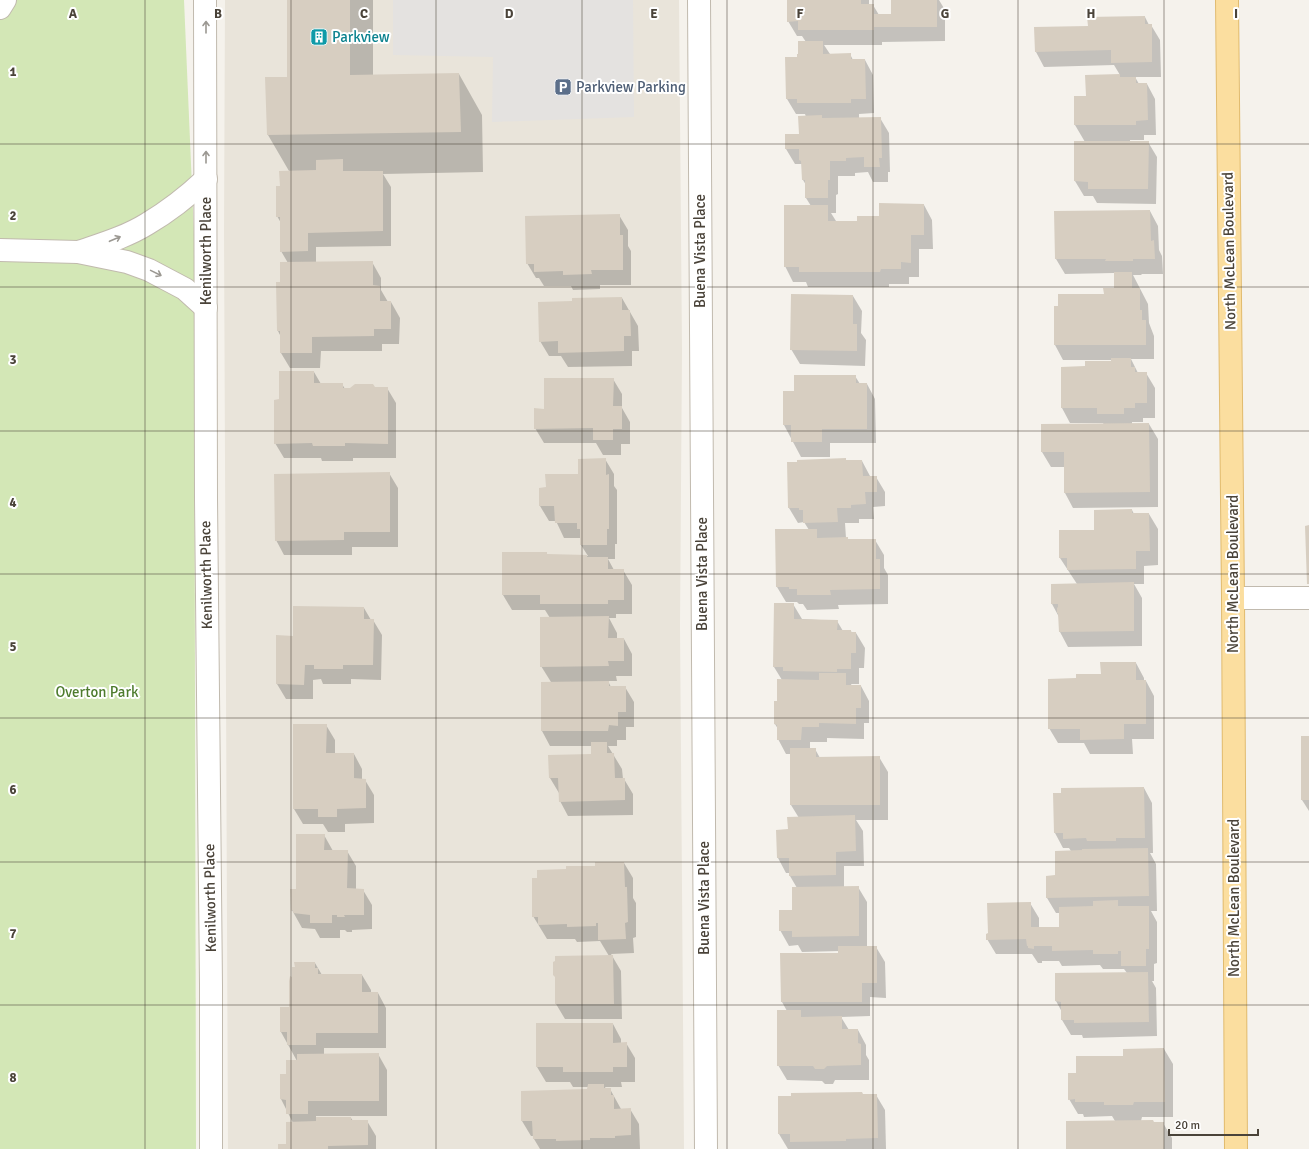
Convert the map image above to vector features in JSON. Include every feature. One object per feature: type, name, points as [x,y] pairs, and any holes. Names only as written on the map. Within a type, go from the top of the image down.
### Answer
[{"type":"main road","name":"North McLean Boulevard","points":[[1227,0],[1233,598],[1236,1149]]},
{"type":"street","points":[[0,8],[5,0]]},
{"type":"street","name":"Kenilworth Place","points":[[205,0],[206,499],[211,985],[211,1149]]},
{"type":"street","name":"Buena Vista Place","points":[[699,0],[706,1149]]},
{"type":"street","points":[[78,252],[108,242],[147,225],[186,198],[206,179]]},
{"type":"street","points":[[0,250],[78,252],[127,262],[149,270],[185,289],[206,308]]},
{"type":"street","points":[[1233,598],[1309,598]]},
{"type":"shaded area","points":[[225,0],[679,0],[682,350],[680,626],[684,1149],[228,1149],[224,231]]},
{"type":"shaded area","name":"Parkview Parking","points":[[393,0],[633,0],[634,117],[492,122],[493,57],[393,55]]},
{"type":"green space","name":"Overton Park","points":[[0,0],[184,0],[194,234],[196,1149],[0,1149]]},
{"type":"building","name":"Parkview","points":[[287,0],[350,0],[350,75],[459,73],[461,132],[267,135],[265,77],[287,77]]},
{"type":"building","points":[[787,0],[861,0],[861,4],[874,4],[874,14],[891,14],[891,0],[937,0],[937,27],[874,27],[874,30],[798,30],[798,21],[787,22]]},
{"type":"building","points":[[1145,16],[1145,24],[1152,24],[1152,62],[1111,63],[1111,50],[1035,52],[1034,27],[1088,26],[1087,17]]},
{"type":"building","points":[[798,41],[823,41],[823,54],[851,53],[851,59],[865,59],[866,99],[851,99],[851,103],[797,103],[797,99],[786,99],[785,57],[797,57]]},
{"type":"building","points":[[1120,74],[1120,77],[1136,77],[1136,83],[1147,83],[1148,120],[1136,121],[1136,125],[1074,125],[1074,96],[1086,96],[1085,75]]},
{"type":"building","points":[[822,115],[822,118],[881,117],[882,158],[879,158],[880,167],[864,167],[864,157],[846,158],[846,161],[830,161],[828,198],[805,198],[805,180],[802,180],[799,149],[785,149],[785,134],[799,134],[798,116]]},
{"type":"building","points":[[1074,141],[1149,141],[1148,189],[1088,189],[1088,182],[1074,181]]},
{"type":"building","points":[[343,159],[343,171],[383,171],[383,231],[308,233],[308,251],[280,252],[280,217],[276,217],[276,186],[280,186],[279,171],[316,170],[316,160]]},
{"type":"building","points":[[879,203],[924,204],[924,235],[911,235],[911,263],[901,262],[901,269],[881,269],[880,272],[799,272],[799,267],[784,267],[784,205],[828,205],[828,221],[857,221],[857,216],[879,216]]},
{"type":"building","points":[[1150,210],[1151,241],[1154,240],[1155,259],[1105,261],[1106,259],[1055,259],[1054,211]]},
{"type":"building","points":[[620,214],[620,235],[623,235],[623,270],[591,270],[592,274],[563,275],[563,271],[534,272],[534,264],[526,264],[525,216]]},
{"type":"building","points":[[373,261],[373,285],[380,286],[380,301],[391,301],[391,329],[374,329],[374,336],[312,337],[312,353],[280,353],[280,331],[277,331],[276,282],[280,282],[280,262]]},
{"type":"building","points":[[1114,272],[1132,272],[1132,288],[1140,288],[1140,310],[1142,310],[1142,320],[1146,320],[1146,345],[1054,345],[1054,306],[1058,306],[1058,294],[1104,294],[1103,288],[1114,288]]},
{"type":"building","points":[[791,294],[853,295],[853,324],[857,324],[857,351],[790,350]]},
{"type":"building","points":[[622,297],[622,310],[630,310],[631,336],[624,336],[624,351],[558,353],[558,341],[539,342],[538,302],[572,301],[572,298]]},
{"type":"building","points":[[1111,358],[1131,358],[1131,367],[1135,367],[1135,372],[1147,372],[1147,403],[1135,403],[1135,408],[1124,408],[1124,414],[1097,414],[1097,408],[1061,408],[1061,367],[1085,366],[1085,361],[1111,361]]},
{"type":"building","points":[[279,371],[314,371],[314,383],[343,383],[343,388],[350,388],[355,384],[373,384],[375,387],[388,387],[388,444],[345,443],[345,446],[313,446],[312,443],[274,444],[274,400],[279,399]]},
{"type":"building","points":[[794,375],[856,375],[856,383],[867,383],[867,429],[822,429],[822,442],[791,442],[791,425],[783,425],[783,391],[794,391]]},
{"type":"building","points":[[544,378],[614,378],[613,406],[622,406],[622,429],[613,429],[613,440],[593,440],[593,428],[534,429],[534,408],[544,409]]},
{"type":"building","points":[[1149,423],[1150,492],[1064,493],[1064,452],[1041,452],[1041,424]]},
{"type":"building","points":[[606,458],[606,475],[609,474],[609,529],[607,529],[607,545],[580,545],[580,529],[577,529],[577,523],[555,523],[554,506],[539,506],[539,488],[546,487],[545,474],[578,474],[578,459]]},
{"type":"building","points":[[846,458],[846,460],[862,460],[863,476],[877,476],[877,492],[865,492],[866,504],[851,505],[851,508],[837,508],[838,522],[803,523],[803,510],[799,510],[799,508],[788,508],[787,462],[797,462],[797,460]]},
{"type":"building","points":[[390,472],[390,532],[344,532],[344,540],[275,541],[274,474]]},
{"type":"building","points":[[1132,509],[1132,513],[1149,513],[1150,551],[1136,551],[1136,569],[1067,570],[1067,558],[1059,558],[1059,530],[1094,530],[1094,510]]},
{"type":"building","points":[[1309,525],[1309,584],[1307,584],[1305,526]]},
{"type":"building","points":[[775,529],[817,529],[817,538],[848,537],[848,539],[876,539],[876,559],[880,559],[880,589],[830,590],[831,595],[797,595],[797,589],[789,589],[789,587],[776,587]]},
{"type":"building","points":[[502,552],[547,552],[547,554],[608,557],[608,569],[624,569],[624,600],[608,600],[608,604],[540,604],[540,595],[502,595]]},
{"type":"building","points":[[1134,582],[1134,631],[1059,632],[1057,613],[1058,604],[1051,604],[1051,584]]},
{"type":"building","points":[[774,603],[794,603],[794,619],[838,620],[837,630],[851,630],[851,632],[856,632],[856,653],[851,653],[851,669],[837,669],[837,672],[783,671],[783,667],[773,667]]},
{"type":"building","points":[[293,606],[364,607],[364,619],[374,619],[373,665],[343,665],[343,669],[314,669],[314,665],[305,665],[304,685],[276,684],[276,635],[293,636]]},
{"type":"building","points":[[609,616],[608,638],[624,638],[624,661],[608,661],[609,666],[540,667],[540,617]]},
{"type":"building","points":[[1100,662],[1136,662],[1136,680],[1146,680],[1146,724],[1124,724],[1124,739],[1080,740],[1080,729],[1048,729],[1048,679],[1076,678],[1076,674],[1101,674]]},
{"type":"building","points":[[819,673],[846,673],[846,685],[861,685],[861,708],[856,708],[856,724],[819,723],[819,727],[802,727],[801,740],[777,740],[777,725],[774,724],[774,701],[777,701],[777,679],[819,680]]},
{"type":"building","points":[[609,681],[609,686],[626,686],[626,712],[618,712],[618,726],[609,725],[608,731],[541,731],[541,682]]},
{"type":"building","points":[[293,724],[327,724],[326,753],[354,753],[354,778],[366,779],[366,808],[337,809],[337,817],[318,817],[318,809],[293,809]]},
{"type":"building","points":[[1301,736],[1309,736],[1309,800],[1301,800]]},
{"type":"building","points":[[591,742],[607,742],[607,753],[614,753],[615,778],[625,778],[625,800],[559,802],[558,778],[549,778],[548,755],[591,754]]},
{"type":"building","points":[[790,748],[816,748],[816,757],[880,756],[880,805],[790,805]]},
{"type":"building","points":[[1144,787],[1145,838],[1116,838],[1116,841],[1087,841],[1086,838],[1063,839],[1063,833],[1054,833],[1053,793],[1061,793],[1061,788]]},
{"type":"building","points":[[855,815],[856,851],[836,852],[836,875],[789,876],[789,858],[777,858],[776,830],[788,829],[787,817]]},
{"type":"building","points":[[296,834],[325,834],[324,850],[348,850],[347,888],[364,889],[364,915],[344,915],[345,917],[337,917],[337,915],[332,915],[332,923],[310,923],[310,915],[293,913],[293,910],[291,911],[290,889],[296,889]]},
{"type":"building","points":[[1148,848],[1149,896],[1046,898],[1046,876],[1055,875],[1055,851]]},
{"type":"building","points":[[595,862],[624,862],[625,887],[627,887],[628,922],[625,923],[626,939],[598,940],[598,923],[596,923],[596,926],[567,927],[567,924],[538,925],[538,917],[532,917],[532,878],[537,878],[537,870],[566,869],[566,866],[595,866]]},
{"type":"building","points":[[859,886],[859,936],[792,937],[792,931],[779,931],[779,910],[792,910],[792,887]]},
{"type":"building","points":[[1118,900],[1118,906],[1149,906],[1149,949],[1146,949],[1146,966],[1121,966],[1121,951],[1118,951],[1118,954],[1093,954],[1093,950],[1052,951],[1052,946],[1034,946],[1034,949],[1028,948],[1026,939],[986,940],[986,934],[988,933],[987,903],[1031,902],[1031,927],[1059,927],[1059,907],[1093,906],[1093,901]]},
{"type":"building","points":[[838,946],[877,946],[877,983],[862,983],[862,1002],[781,1002],[780,953],[838,953]]},
{"type":"building","points":[[613,955],[614,1004],[555,1004],[555,977],[553,975],[553,962],[555,961],[555,956]]},
{"type":"building","points":[[294,962],[315,962],[315,968],[318,968],[318,974],[362,974],[362,992],[378,992],[378,1033],[316,1033],[316,1045],[287,1045],[287,1032],[280,1032],[280,1007],[289,1007],[289,981],[290,976],[292,977],[292,967],[295,967]]},
{"type":"building","points":[[1148,972],[1149,1022],[1074,1023],[1074,1020],[1061,1020],[1061,1002],[1055,1001],[1055,973]]},
{"type":"building","points":[[777,1010],[801,1010],[801,1017],[842,1016],[842,1029],[858,1029],[858,1043],[861,1044],[861,1065],[827,1066],[824,1069],[815,1069],[813,1066],[777,1066]]},
{"type":"building","points":[[536,1023],[613,1023],[613,1043],[627,1042],[627,1067],[613,1067],[613,1072],[563,1072],[563,1067],[536,1067]]},
{"type":"building","points":[[1164,1048],[1165,1102],[1134,1102],[1133,1105],[1104,1105],[1104,1102],[1075,1102],[1075,1099],[1068,1100],[1068,1073],[1076,1073],[1076,1056],[1123,1056],[1123,1049]]},
{"type":"building","points":[[379,1053],[379,1101],[308,1101],[308,1114],[286,1114],[286,1100],[280,1099],[280,1074],[286,1074],[286,1060],[297,1060],[297,1054]]},
{"type":"building","points":[[588,1084],[604,1084],[604,1088],[611,1088],[611,1095],[614,1095],[614,1109],[631,1108],[631,1135],[615,1136],[615,1138],[590,1138],[590,1140],[556,1141],[556,1139],[533,1139],[532,1121],[521,1121],[521,1091],[587,1089]]},
{"type":"building","points":[[862,1092],[863,1094],[877,1094],[878,1138],[846,1139],[846,1141],[790,1142],[790,1134],[778,1134],[778,1096],[791,1096],[791,1093]]},
{"type":"building","points":[[316,1117],[351,1117],[351,1120],[368,1120],[368,1145],[328,1146],[328,1149],[278,1149],[278,1144],[286,1144],[286,1122],[316,1121]]},
{"type":"building","points":[[1153,1120],[1154,1122],[1164,1122],[1164,1149],[1066,1149],[1066,1121]]},
{"type":"place","name":"Parkview","points":[[319,37]]},
{"type":"place","name":"Parkview Parking","points":[[563,87]]}]
